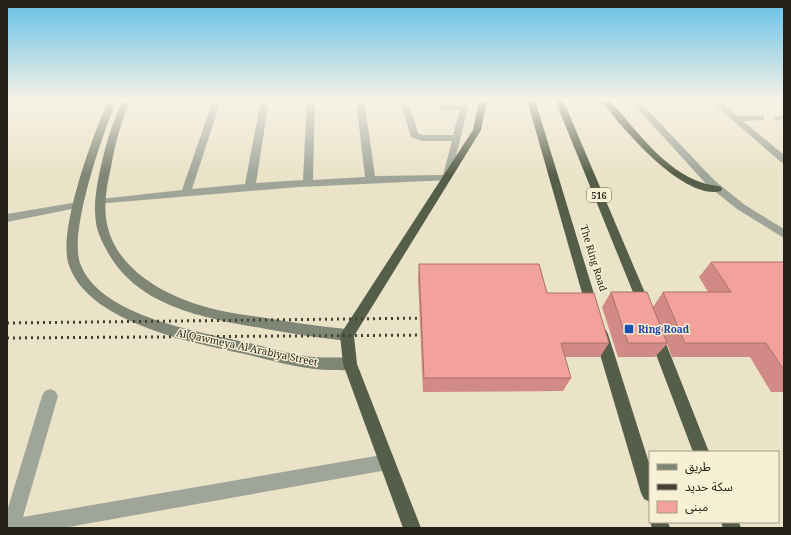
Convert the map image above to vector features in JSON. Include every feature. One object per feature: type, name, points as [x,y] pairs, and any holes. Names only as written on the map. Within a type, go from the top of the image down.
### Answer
[{"type":"highway","points":[[412,528],[350,364],[348,336],[477,130],[478,125]]},
{"type":"highway","name":"The Ring Road","points":[[538,125],[596,320],[649,490]]},
{"type":"highway","name":"516","points":[[569,125],[651,323],[701,451]]},
{"type":"highway","points":[[629,125],[673,172],[694,184],[717,189]]},
{"type":"street","name":"Al Qawmeya Al Arabiya Street","points":[[103,125],[96,144],[78,205],[72,234],[73,262],[84,282],[121,311],[186,336],[311,363],[350,364]]},
{"type":"street","points":[[117,125],[112,141],[100,202],[103,230],[111,250],[125,269],[146,287],[174,302],[207,313],[348,336]]},
{"type":"street","points":[[186,192],[209,125]]},
{"type":"street","points":[[250,187],[261,125]]},
{"type":"street","points":[[308,182],[310,125]]},
{"type":"street","points":[[363,125],[370,179]]},
{"type":"street","points":[[411,125],[414,135],[422,138],[457,138]]},
{"type":"street","points":[[100,202],[186,192],[308,182],[370,179],[447,178],[460,125]]},
{"type":"street","points":[[656,125],[701,175],[717,189],[741,207],[784,234]]},
{"type":"street","points":[[743,125],[782,156]]},
{"type":"street","points":[[7,218],[78,205]]},
{"type":"street","points":[[50,396],[11,528],[388,462]]},
{"type":"building","points":[[711,262],[784,262],[784,370],[766,343],[685,343],[663,292],[731,292]]},
{"type":"building","points":[[419,264],[539,264],[547,293],[594,293],[609,343],[561,343],[571,378],[424,378]]},
{"type":"building","points":[[611,292],[647,292],[667,343],[628,343]]},
{"type":"railway","points":[[7,323],[430,318]]},
{"type":"railway","points":[[7,338],[431,335]]},
{"type":"place","name":"Ring Road","points":[[629,329]]}]
